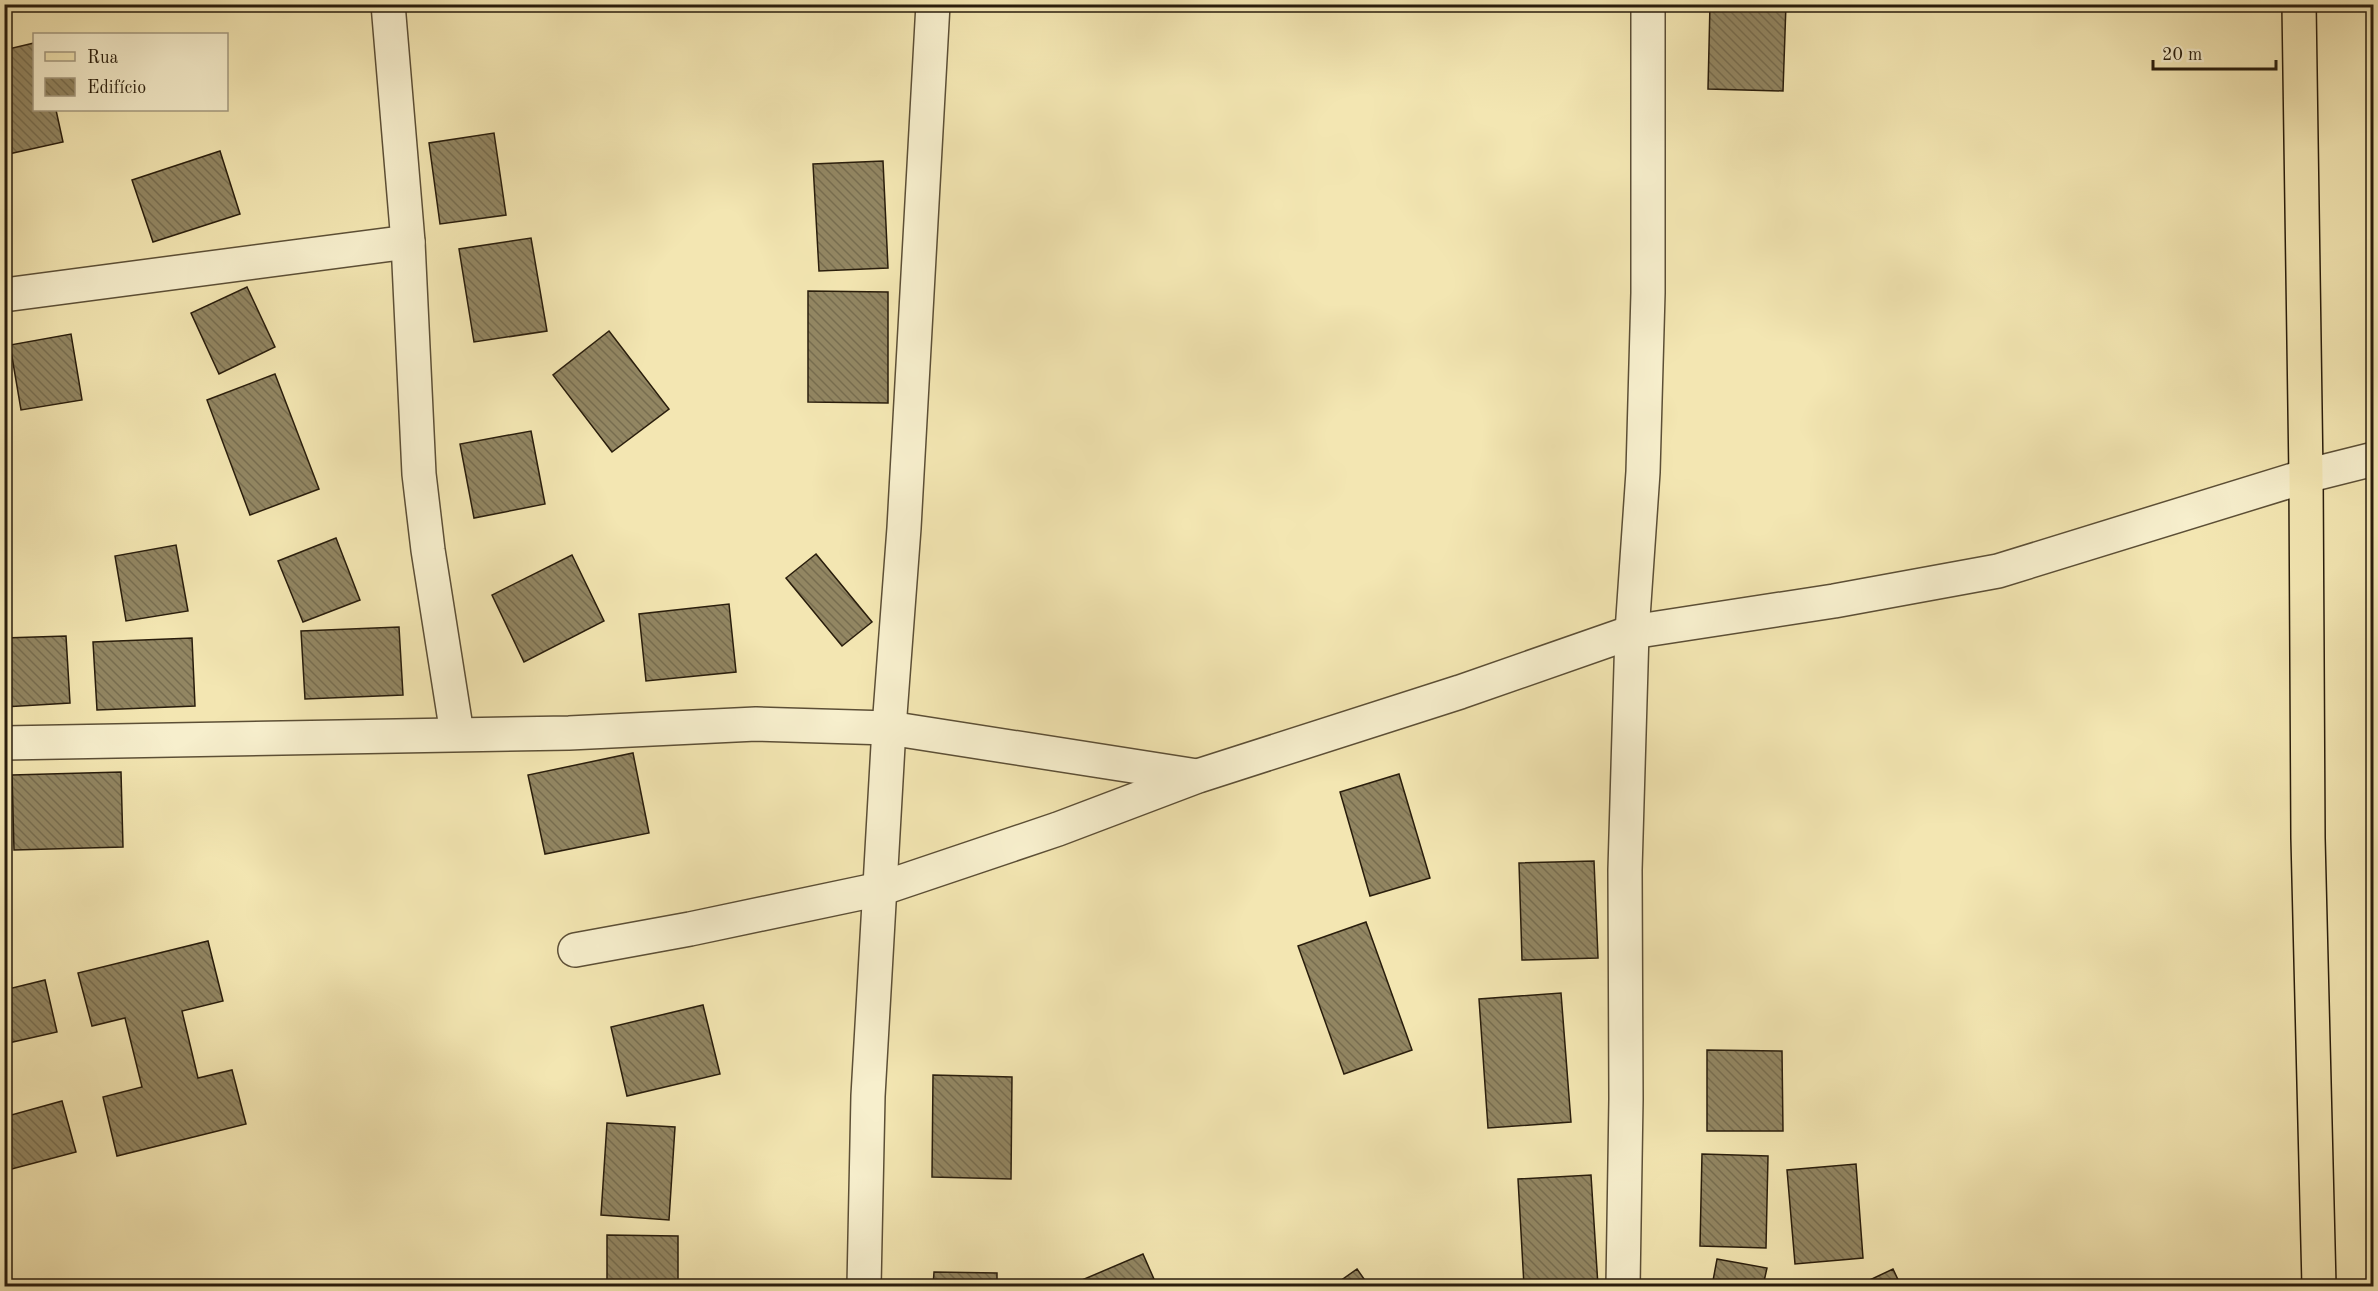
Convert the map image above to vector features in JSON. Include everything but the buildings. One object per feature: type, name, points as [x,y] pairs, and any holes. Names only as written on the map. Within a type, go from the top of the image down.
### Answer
[{"type":"main road","points":[[2299,4],[2306,476],[2308,838],[2319,1287]]},
{"type":"street","points":[[388,4],[408,242],[419,474],[428,550],[457,735]]},
{"type":"street","points":[[864,1287],[868,1096],[889,728],[905,516],[933,4]]},
{"type":"street","points":[[1623,1287],[1626,1099],[1625,870],[1632,632],[1643,472],[1648,293],[1648,4]]},
{"type":"street","points":[[4,295],[408,242]]},
{"type":"street","points":[[575,950],[690,929],[880,889],[1058,829],[1198,776],[1460,692],[1632,632],[1834,601],[1998,571],[2306,476],[2373,459]]},
{"type":"street","points":[[4,743],[333,739],[569,733],[756,724],[889,728],[1198,776]]}]
